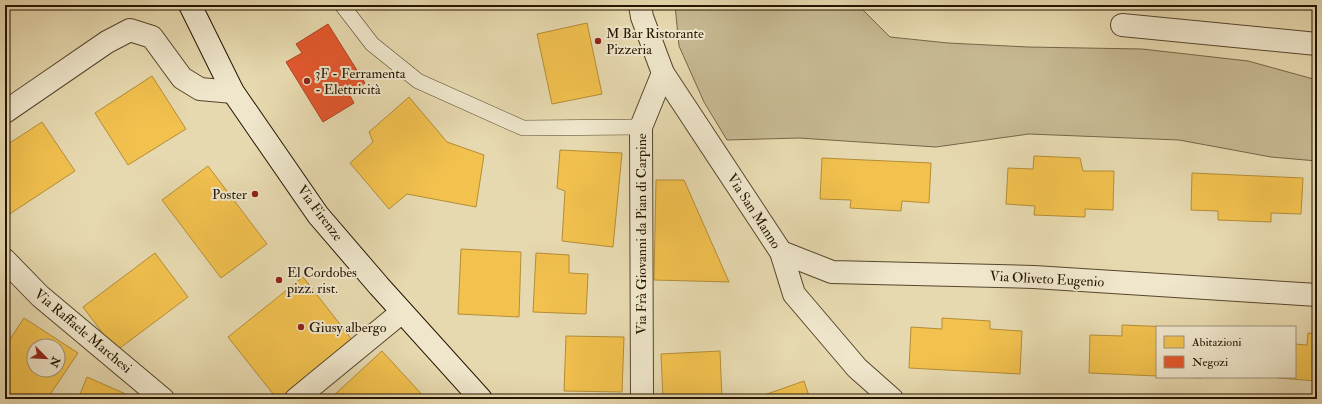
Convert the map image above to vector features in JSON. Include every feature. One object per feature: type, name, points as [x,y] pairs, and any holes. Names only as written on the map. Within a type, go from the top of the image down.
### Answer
[{"type":"street","name":"Via Firenze","points":[[190,5],[233,92],[318,215],[402,312],[481,399]]},
{"type":"street","points":[[640,5],[642,17],[663,73]]},
{"type":"street","points":[[1122,25],[1317,44]]},
{"type":"street","points":[[5,112],[107,42],[130,30],[152,37],[182,78],[200,90],[233,92]]},
{"type":"street","name":"Via Frà Giovanni da Pian di Carpine","points":[[642,399],[641,127],[663,73]]},
{"type":"street","name":"Via San Manno","points":[[663,73],[781,252],[794,294],[857,368],[892,399]]},
{"type":"street","name":"Via Oliveto Eugenio","points":[[781,252],[832,272],[1034,278],[1317,295]]},
{"type":"street","name":"Via Raffaele Marchesi","points":[[5,260],[40,296],[163,399]]},
{"type":"street","points":[[296,399],[402,312]]},
{"type":"lane","points":[[342,5],[372,44],[418,81],[523,128],[641,127]]},
{"type":"shaded area","points":[[675,5],[858,5],[890,37],[948,43],[1028,47],[1142,49],[1248,61],[1317,80],[1317,161],[1271,157],[1179,140],[1029,134],[936,147],[799,138],[727,140],[704,102],[679,46]]},
{"type":"building: Abitazioni","points":[[587,23],[602,94],[552,104],[537,34]]},
{"type":"building: Abitazioni","points":[[152,76],[186,129],[128,165],[95,113]]},
{"type":"building: Abitazioni","points":[[409,97],[447,142],[484,155],[476,207],[407,194],[389,209],[350,163],[373,142],[369,132]]},
{"type":"building: Abitazioni","points":[[42,122],[75,171],[5,217],[5,146]]},
{"type":"building: Abitazioni","points":[[560,150],[622,153],[613,247],[562,241],[565,191],[557,188]]},
{"type":"building: Abitazioni","points":[[1034,156],[1080,158],[1083,171],[1114,171],[1113,210],[1085,209],[1085,217],[1034,215],[1035,206],[1006,204],[1008,168],[1033,169]]},
{"type":"building: Abitazioni","points":[[822,158],[931,163],[929,203],[902,201],[901,211],[850,208],[851,200],[820,199]]},
{"type":"building: Abitazioni","points":[[208,166],[267,244],[221,278],[162,200]]},
{"type":"building: Abitazioni","points":[[1192,173],[1303,178],[1301,214],[1271,213],[1271,222],[1218,220],[1218,211],[1191,210]]},
{"type":"building: Abitazioni","points":[[656,180],[684,180],[729,282],[654,280]]},
{"type":"building: Abitazioni","points":[[461,249],[521,252],[519,317],[458,314]]},
{"type":"building: Abitazioni","points":[[155,253],[188,297],[116,351],[83,307]]},
{"type":"building: Abitazioni","points":[[536,253],[569,255],[569,273],[588,274],[586,314],[533,312]]},
{"type":"building: Abitazioni","points":[[303,277],[353,341],[282,399],[277,399],[228,337]]},
{"type":"building: Abitazioni","points":[[24,318],[55,338],[26,338],[26,378],[61,378],[47,399],[5,399],[5,347]]},
{"type":"building: Abitazioni","points":[[942,318],[990,321],[990,329],[1022,331],[1020,374],[909,368],[911,327],[942,329]]},
{"type":"building: Abitazioni","points":[[1122,325],[1156,326],[1156,376],[1089,373],[1090,335],[1122,336]]},
{"type":"building: Abitazioni","points":[[1308,333],[1317,334],[1317,381],[1278,378],[1296,378],[1296,344],[1307,345]]},
{"type":"building: Abitazioni","points":[[566,336],[624,337],[622,392],[564,391]]},
{"type":"building: Abitazioni","points":[[66,345],[78,353],[66,371]]},
{"type":"building: Abitazioni","points":[[382,351],[426,399],[335,399],[333,396]]},
{"type":"building: Abitazioni","points":[[720,351],[722,399],[663,399],[661,354]]},
{"type":"building: Abitazioni","points":[[87,377],[137,399],[78,399]]},
{"type":"building: Abitazioni","points":[[804,381],[810,399],[753,399]]},
{"type":"building: Abitazioni","points":[[587,397],[624,398],[624,399],[587,399]]},
{"type":"building: Negozi","points":[[328,24],[365,83],[349,94],[354,103],[323,122],[286,62],[302,53],[296,44]]},
{"type":"place","name":"M Bar Ristorante Pizzeria","points":[[598,41]]},
{"type":"place","name":"3F - Ferramenta - Elettricità","points":[[307,81]]},
{"type":"place","name":"Poster","points":[[255,194]]},
{"type":"place","name":"El Cordobes pizz. rist.","points":[[279,280]]},
{"type":"place","name":"Giusy albergo","points":[[301,327]]}]
